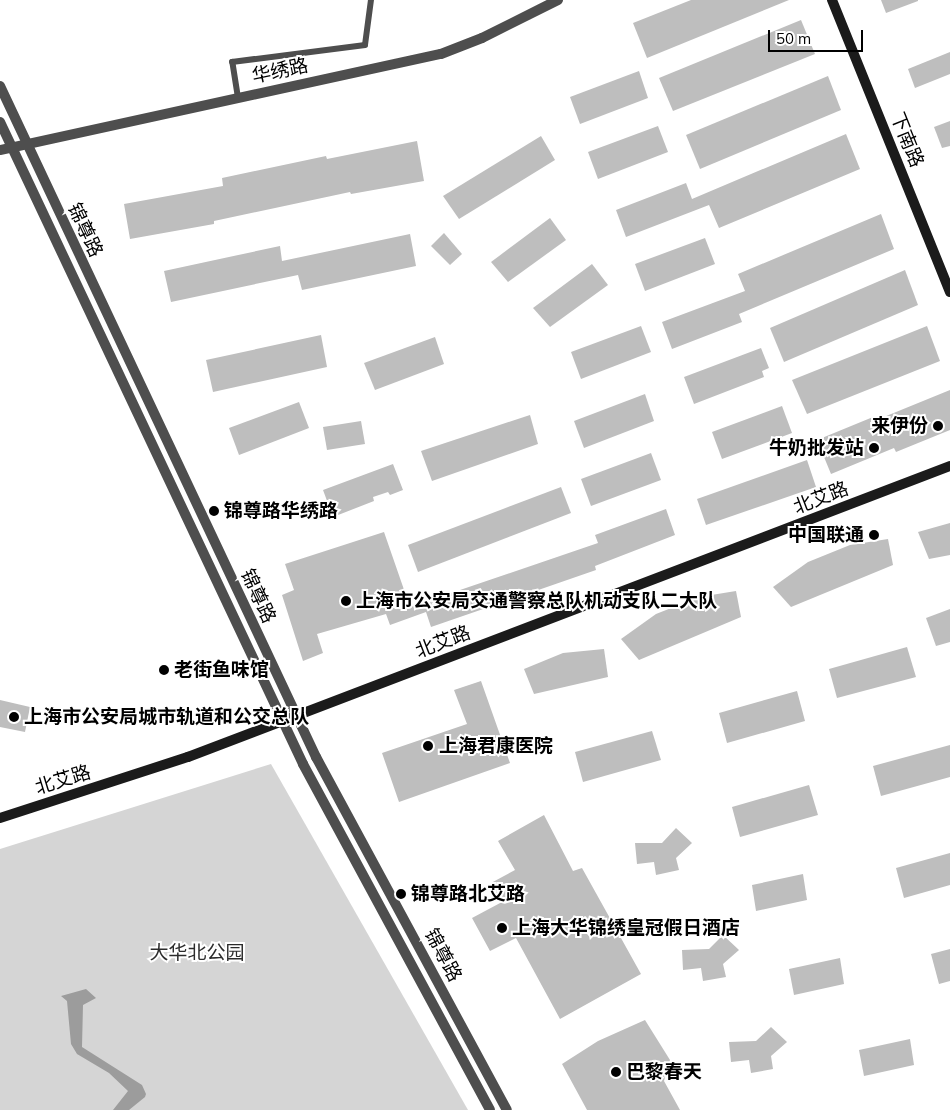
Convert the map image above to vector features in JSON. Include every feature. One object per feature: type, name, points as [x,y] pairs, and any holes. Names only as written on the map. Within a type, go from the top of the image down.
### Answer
[{"type":"street","name":"华绣路","points":[[0,150],[441,54],[476,41],[558,0]]},
{"type":"street","name":"下南路","points":[[832,0],[950,292]]},
{"type":"street","name":"锦尊路","points":[[0,86],[296,716],[507,1110]]},
{"type":"street","name":"锦尊路","points":[[0,122],[282,722],[490,1110]]},
{"type":"street","name":"北艾路","points":[[0,818],[179,760],[282,722],[950,466]]},
{"type":"lane","points":[[238,98],[232,62],[365,45],[371,0]]},
{"type":"green space","name":"大华北公园","points":[[271,764],[468,1110],[0,1110],[0,849]]},
{"type":"shaded area","points":[[86,989],[96,998],[83,1005],[82,1047],[142,1085],[146,1094],[145,1097],[129,1110],[113,1110],[128,1091],[109,1073],[77,1054],[71,1044],[67,1001],[61,996]]},
{"type":"building","points":[[691,0],[789,0],[647,58],[633,23]]},
{"type":"building","points":[[881,0],[918,0],[918,1],[886,13]]},
{"type":"building","points":[[801,20],[815,54],[673,111],[659,78]]},
{"type":"building","points":[[950,52],[950,74],[915,88],[908,69]]},
{"type":"building","points":[[639,71],[648,98],[580,124],[570,97]]},
{"type":"building","points":[[828,76],[841,110],[700,169],[686,135]]},
{"type":"building","points":[[950,121],[950,146],[942,148],[934,127]]},
{"type":"building","points":[[658,126],[668,152],[598,179],[588,152]]},
{"type":"building","points":[[846,134],[860,169],[719,228],[709,205],[626,237],[616,210],[686,183],[692,199]]},
{"type":"building","points":[[541,136],[555,160],[459,219],[443,196]]},
{"type":"building","points":[[417,141],[424,181],[351,194],[350,192],[214,221],[214,224],[130,239],[124,204],[223,186],[222,178],[326,156],[327,159]]},
{"type":"building","points":[[881,214],[894,249],[739,314],[742,322],[672,349],[662,322],[745,291],[738,274]]},
{"type":"building","points":[[550,218],[566,240],[508,282],[491,262]]},
{"type":"building","points":[[444,233],[462,254],[450,265],[431,246]]},
{"type":"building","points":[[410,234],[416,266],[302,290],[298,275],[171,302],[164,271],[280,246],[282,261]]},
{"type":"building","points":[[705,238],[715,264],[645,291],[635,264]]},
{"type":"building","points":[[592,264],[608,285],[550,327],[533,308]]},
{"type":"building","points":[[905,270],[918,305],[784,362],[770,328]]},
{"type":"building","points":[[641,326],[651,352],[581,379],[571,352]]},
{"type":"building","points":[[927,326],[940,361],[807,414],[792,380]]},
{"type":"building","points":[[321,335],[327,367],[213,392],[206,360]]},
{"type":"building","points":[[435,337],[444,364],[375,390],[364,363]]},
{"type":"building","points":[[761,348],[769,368],[762,371],[764,377],[694,404],[684,377]]},
{"type":"building","points":[[950,390],[950,430],[896,452],[894,448],[831,474],[817,440],[873,417],[874,421]]},
{"type":"building","points":[[645,394],[654,421],[584,448],[574,421]]},
{"type":"building","points":[[299,402],[309,428],[239,455],[229,428]]},
{"type":"building","points":[[782,406],[792,433],[722,459],[712,432]]},
{"type":"building","points":[[530,415],[538,444],[432,481],[421,451]]},
{"type":"building","points":[[361,421],[365,444],[327,450],[323,427]]},
{"type":"building","points":[[651,453],[661,480],[591,506],[581,479]]},
{"type":"building","points":[[807,460],[816,487],[706,525],[697,499]]},
{"type":"building","points":[[393,464],[403,490],[390,495],[388,492],[373,497],[374,501],[333,517],[323,490]]},
{"type":"building","points":[[561,487],[571,513],[418,572],[408,545]]},
{"type":"building","points":[[666,509],[675,535],[595,566],[596,570],[431,627],[426,612],[390,625],[386,614],[317,634],[323,653],[303,661],[282,595],[294,590],[285,564],[384,532],[410,607],[598,543],[595,535]]},
{"type":"building","points":[[950,523],[950,555],[929,559],[918,532]]},
{"type":"building","points":[[888,539],[893,565],[791,607],[773,587],[808,562],[850,545]]},
{"type":"building","points":[[736,591],[741,617],[639,660],[621,639],[656,614],[699,597]]},
{"type":"building","points":[[950,609],[950,642],[936,646],[926,618]]},
{"type":"building","points":[[907,647],[916,677],[837,698],[829,669]]},
{"type":"building","points":[[604,649],[608,677],[534,694],[524,669],[563,653]]},
{"type":"building","points":[[481,681],[510,763],[399,802],[382,753],[467,724],[454,690]]},
{"type":"building","points":[[797,691],[805,721],[727,743],[719,713]]},
{"type":"building","name":"上海市公安局城市轨道和公交总队","points":[[0,700],[30,707],[25,732],[0,727]]},
{"type":"building","points":[[652,731],[661,760],[583,782],[575,752]]},
{"type":"building","points":[[950,745],[950,777],[881,796],[873,766]]},
{"type":"building","points":[[809,785],[818,815],[740,837],[732,807]]},
{"type":"building","name":"上海大华锦绣皇冠假日酒店","points":[[544,815],[573,871],[582,868],[641,974],[560,1019],[516,938],[490,951],[472,918],[502,902],[491,883],[515,870],[498,841]]},
{"type":"building","points":[[676,828],[692,843],[676,858],[679,870],[656,875],[654,862],[637,864],[635,843],[662,843]]},
{"type":"building","points":[[950,853],[950,885],[904,898],[896,868]]},
{"type":"building","points":[[803,874],[807,900],[756,911],[752,885]]},
{"type":"building","points":[[723,935],[739,950],[723,964],[726,977],[703,981],[701,968],[683,970],[682,950],[709,949]]},
{"type":"building","points":[[950,949],[950,981],[939,984],[931,954]]},
{"type":"building","points":[[840,958],[844,984],[794,995],[789,969]]},
{"type":"building","name":"巴黎春天","points":[[645,1020],[670,1060],[664,1081],[680,1110],[587,1110],[562,1064],[598,1041]]},
{"type":"building","points":[[771,1027],[787,1042],[771,1056],[773,1069],[751,1073],[749,1060],[731,1062],[729,1042],[756,1041]]},
{"type":"building","points":[[910,1039],[914,1065],[864,1076],[859,1050]]},
{"type":"place","name":"来伊份","points":[[938,426]]},
{"type":"place","name":"牛奶批发站","points":[[874,448]]},
{"type":"place","name":"锦尊路华绣路","points":[[214,511]]},
{"type":"place","name":"中国联通","points":[[874,535]]},
{"type":"place","name":"上海市公安局交通警察总队机动支队二大队","points":[[346,601]]},
{"type":"place","name":"老街鱼味馆","points":[[164,670]]},
{"type":"place","name":"上海市公安局城市轨道和公交总队","points":[[14,717]]},
{"type":"place","name":"上海君康医院","points":[[428,746]]},
{"type":"place","name":"锦尊路北艾路","points":[[401,894]]},
{"type":"place","name":"上海大华锦绣皇冠假日酒店","points":[[502,928]]},
{"type":"place","name":"巴黎春天","points":[[616,1072]]}]
